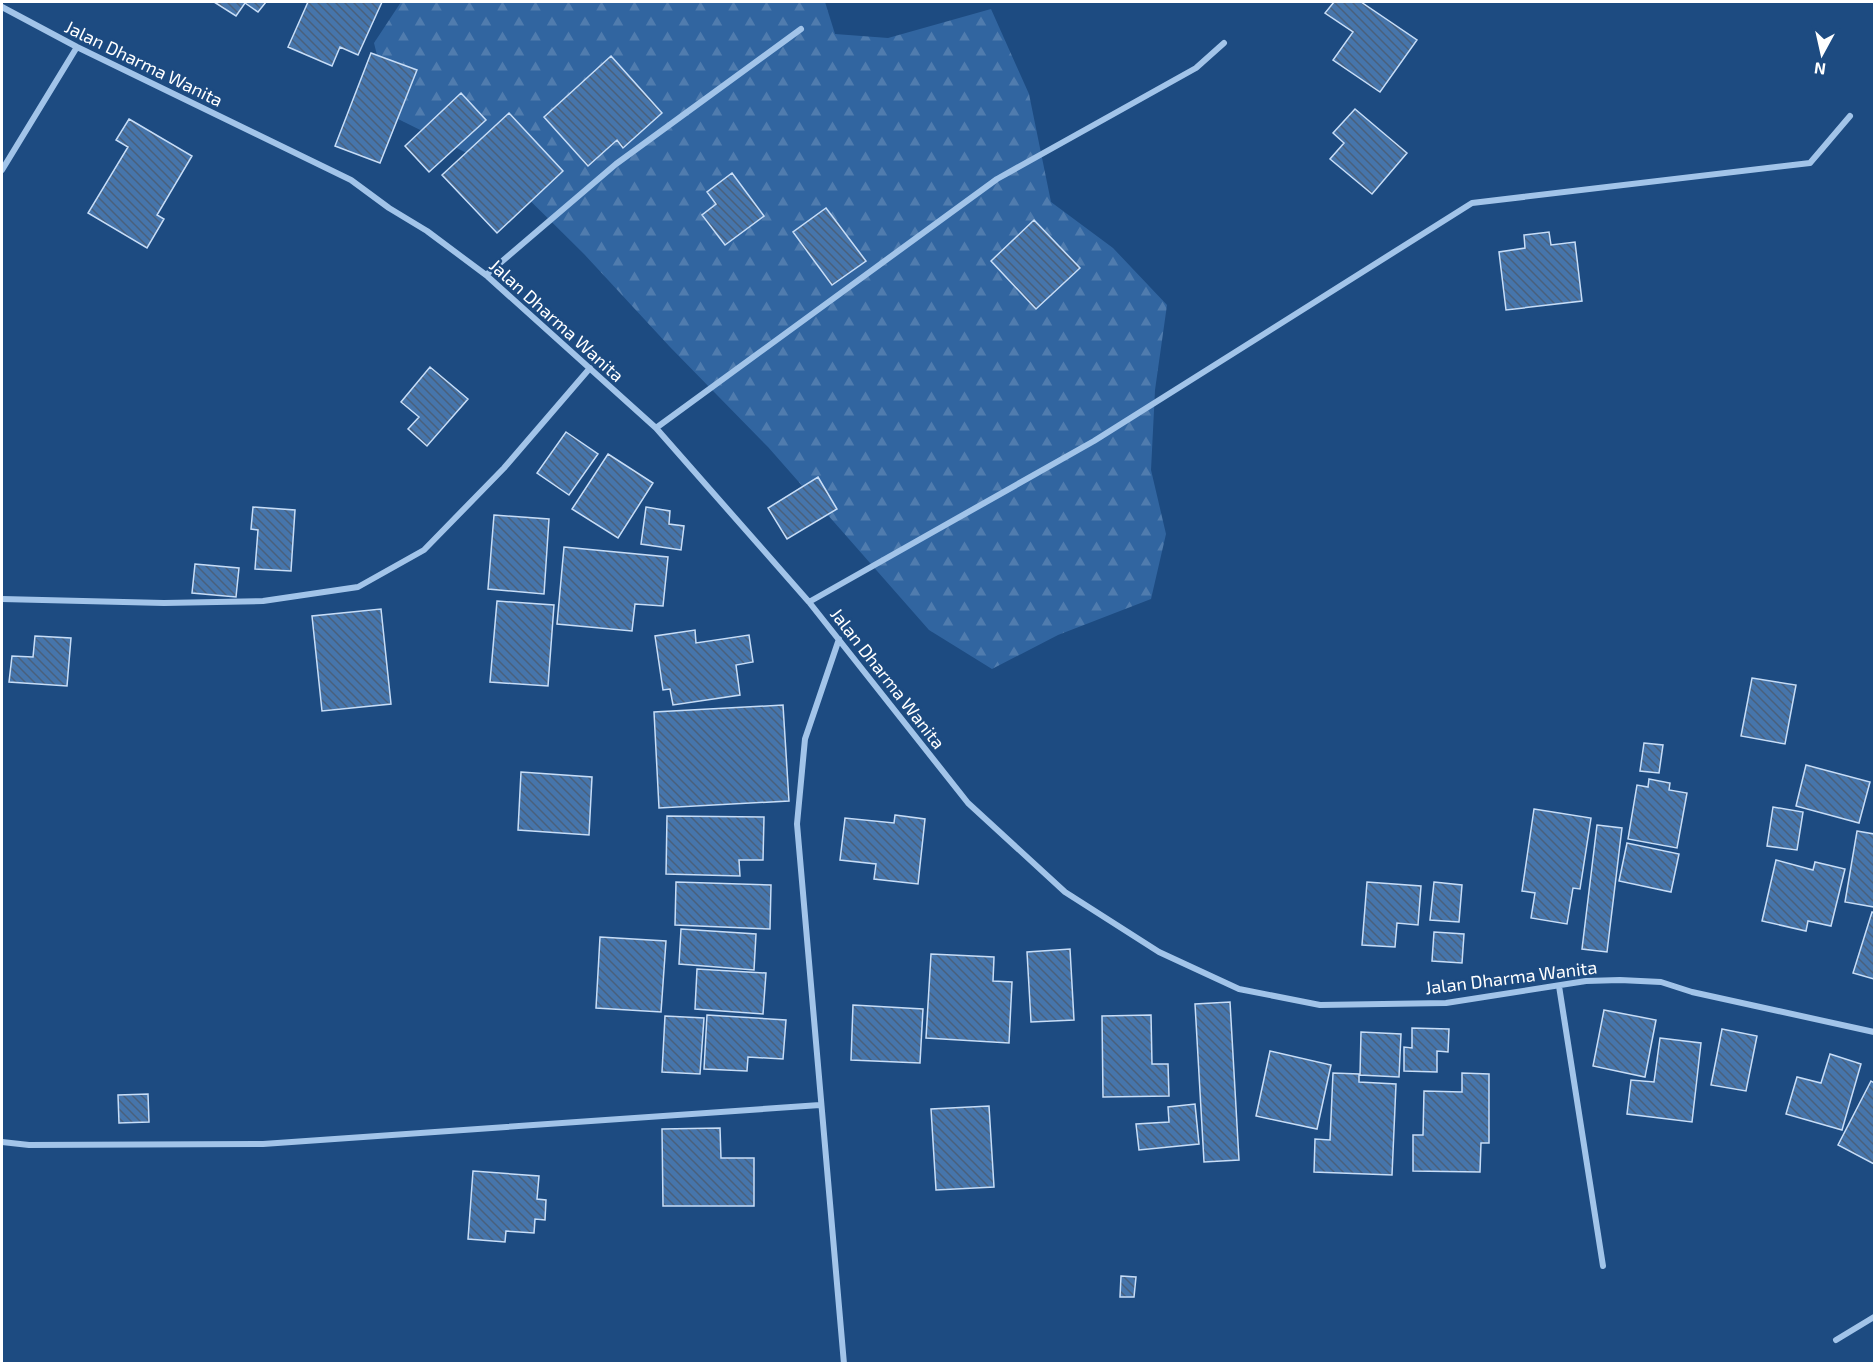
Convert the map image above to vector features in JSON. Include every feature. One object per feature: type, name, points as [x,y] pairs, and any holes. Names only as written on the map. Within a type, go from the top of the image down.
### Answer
[{"type":"street","name":"Jalan Dharma Wanita","points":[[2,7],[77,47],[351,180],[389,208],[427,231],[486,275],[656,428],[809,602],[968,803],[1065,892],[1159,952],[1239,989],[1320,1005],[1446,1003],[1586,981],[1620,980],[1661,982],[1692,992],[1875,1032]]},
{"type":"street","points":[[486,275],[616,164],[801,29]]},
{"type":"street","points":[[656,428],[997,179],[1196,68],[1224,43]]},
{"type":"street","points":[[2,170],[77,47]]},
{"type":"street","points":[[809,602],[1094,441],[1472,203],[1810,163],[1850,116]]},
{"type":"street","points":[[2,598],[164,603],[263,601],[358,587],[424,550],[504,468],[590,368]]},
{"type":"street","points":[[839,639],[805,739],[797,824],[844,1364]]},
{"type":"street","points":[[1559,986],[1603,1266]]},
{"type":"street","points":[[2,1142],[28,1145],[263,1144],[820,1105]]},
{"type":"street","points":[[1836,1340],[1875,1317]]},
{"type":"green space","points":[[401,2],[825,2],[835,34],[888,38],[991,9],[1029,94],[1051,202],[1113,248],[1167,305],[1155,390],[1151,470],[1166,534],[1151,599],[1058,635],[992,669],[929,630],[768,447],[670,347],[584,254],[497,168],[392,116],[374,43]]},
{"type":"building","points":[[214,2],[266,2],[258,12],[245,3],[236,16]]},
{"type":"building","points":[[308,2],[382,2],[358,55],[340,47],[332,66],[288,47]]},
{"type":"building","points":[[1334,2],[1361,2],[1417,40],[1380,92],[1333,60],[1353,32],[1325,13]]},
{"type":"building","points":[[371,53],[417,70],[380,163],[335,146]]},
{"type":"building","points":[[611,56],[662,113],[623,148],[617,140],[588,166],[544,117]]},
{"type":"building","points":[[461,93],[486,120],[429,172],[405,146]]},
{"type":"building","points":[[1355,109],[1407,153],[1372,194],[1330,159],[1344,143],[1333,133]]},
{"type":"building","points":[[509,113],[563,171],[497,233],[442,175]]},
{"type":"building","points":[[129,119],[192,156],[157,215],[164,219],[147,248],[88,213],[128,147],[116,140]]},
{"type":"building","points":[[732,173],[764,216],[725,245],[702,215],[716,204],[707,192]]},
{"type":"building","points":[[826,208],[866,261],[832,285],[793,232]]},
{"type":"building","points":[[1034,220],[1080,268],[1036,309],[991,261]]},
{"type":"building","points":[[1549,232],[1551,245],[1575,242],[1582,301],[1506,310],[1499,252],[1525,248],[1524,235]]},
{"type":"building","points":[[430,367],[468,399],[427,446],[408,429],[419,417],[401,402]]},
{"type":"building","points":[[566,432],[598,454],[569,495],[537,473]]},
{"type":"building","points":[[608,454],[653,483],[618,538],[572,509]]},
{"type":"building","points":[[818,477],[837,509],[787,539],[768,508]]},
{"type":"building","points":[[253,507],[295,510],[291,571],[255,569],[258,530],[251,529]]},
{"type":"building","points":[[646,507],[670,511],[669,524],[684,526],[681,550],[641,544]]},
{"type":"building","points":[[494,515],[549,519],[544,594],[488,589]]},
{"type":"building","points":[[564,547],[668,557],[663,606],[635,604],[632,631],[557,624]]},
{"type":"building","points":[[195,564],[239,568],[236,597],[192,593]]},
{"type":"building","points":[[497,601],[554,605],[548,686],[490,682]]},
{"type":"building","points":[[381,609],[391,704],[322,711],[312,616]]},
{"type":"building","points":[[695,630],[696,643],[749,635],[753,662],[736,665],[740,695],[673,705],[670,689],[663,690],[655,636]]},
{"type":"building","points":[[35,636],[71,638],[67,686],[9,682],[12,656],[33,657]]},
{"type":"building","points":[[1752,678],[1796,685],[1785,744],[1741,736]]},
{"type":"building","points":[[783,705],[789,801],[659,808],[654,712]]},
{"type":"building","points":[[1644,743],[1663,745],[1659,773],[1640,771]]},
{"type":"building","points":[[1806,765],[1870,782],[1859,823],[1796,806]]},
{"type":"building","points":[[521,772],[592,777],[589,835],[518,830]]},
{"type":"building","points":[[1649,779],[1670,783],[1669,790],[1687,793],[1677,848],[1628,839],[1637,785],[1648,787]]},
{"type":"building","points":[[1773,807],[1803,812],[1797,850],[1767,846]]},
{"type":"building","points":[[1534,809],[1591,818],[1580,889],[1573,888],[1567,924],[1531,918],[1535,893],[1522,891]]},
{"type":"building","points":[[895,815],[925,819],[918,884],[874,879],[876,864],[840,860],[845,818],[894,823]]},
{"type":"building","points":[[667,816],[764,817],[763,860],[739,860],[740,876],[666,874]]},
{"type":"building","points":[[1597,825],[1622,828],[1607,952],[1582,949]]},
{"type":"building","points":[[1857,831],[1874,834],[1874,907],[1845,902]]},
{"type":"building","points":[[1627,843],[1679,854],[1671,892],[1619,881]]},
{"type":"building","points":[[1776,860],[1813,870],[1815,862],[1845,869],[1831,926],[1808,921],[1806,931],[1762,921]]},
{"type":"building","points":[[676,882],[771,885],[770,929],[675,925]]},
{"type":"building","points":[[1367,882],[1421,886],[1418,925],[1397,923],[1395,947],[1362,945]]},
{"type":"building","points":[[1434,882],[1462,885],[1459,922],[1430,920]]},
{"type":"building","points":[[1872,912],[1874,913],[1874,979],[1853,973]]},
{"type":"building","points":[[681,929],[756,934],[754,970],[679,964]]},
{"type":"building","points":[[1434,932],[1464,934],[1462,963],[1432,961]]},
{"type":"building","points":[[600,937],[666,941],[661,1012],[596,1008]]},
{"type":"building","points":[[1070,949],[1074,1020],[1031,1022],[1027,952]]},
{"type":"building","points":[[931,954],[994,957],[993,981],[1012,982],[1009,1043],[926,1038]]},
{"type":"building","points":[[697,969],[766,973],[763,1014],[695,1009]]},
{"type":"building","points":[[1230,1002],[1239,1160],[1204,1162],[1195,1004]]},
{"type":"building","points":[[853,1005],[923,1009],[920,1063],[851,1060]]},
{"type":"building","points":[[1604,1010],[1656,1020],[1645,1077],[1593,1066]]},
{"type":"building","points":[[707,1015],[786,1020],[783,1059],[748,1057],[747,1071],[704,1069]]},
{"type":"building","points":[[1151,1015],[1152,1064],[1168,1064],[1169,1096],[1103,1097],[1102,1016]]},
{"type":"building","points":[[665,1016],[704,1018],[700,1074],[662,1072]]},
{"type":"building","points":[[1412,1028],[1449,1029],[1448,1052],[1437,1051],[1437,1072],[1404,1071],[1404,1047],[1412,1048]]},
{"type":"building","points":[[1722,1029],[1757,1036],[1746,1091],[1711,1085]]},
{"type":"building","points":[[1361,1032],[1401,1034],[1399,1077],[1360,1075]]},
{"type":"building","points":[[1660,1038],[1701,1043],[1692,1122],[1627,1114],[1631,1080],[1654,1082]]},
{"type":"building","points":[[1270,1051],[1331,1065],[1317,1129],[1256,1116]]},
{"type":"building","points":[[1830,1054],[1861,1064],[1842,1130],[1786,1114],[1797,1077],[1821,1083]]},
{"type":"building","points":[[1333,1073],[1359,1074],[1359,1082],[1396,1084],[1392,1175],[1314,1172],[1315,1139],[1330,1140]]},
{"type":"building","points":[[1462,1073],[1489,1074],[1489,1143],[1481,1143],[1480,1172],[1413,1171],[1413,1135],[1423,1135],[1424,1091],[1462,1092]]},
{"type":"building","points":[[1871,1081],[1874,1083],[1874,1164],[1838,1145]]},
{"type":"building","points":[[148,1094],[149,1122],[119,1123],[118,1095]]},
{"type":"building","points":[[1195,1104],[1199,1144],[1139,1150],[1136,1124],[1169,1122],[1168,1107]]},
{"type":"building","points":[[989,1106],[994,1187],[936,1190],[931,1109]]},
{"type":"building","points":[[720,1128],[721,1158],[754,1158],[754,1206],[663,1206],[662,1129]]},
{"type":"building","points":[[473,1171],[539,1176],[537,1199],[546,1200],[545,1220],[535,1219],[534,1233],[506,1231],[505,1242],[468,1239]]},
{"type":"building","points":[[1121,1276],[1136,1277],[1134,1297],[1120,1297]]}]
